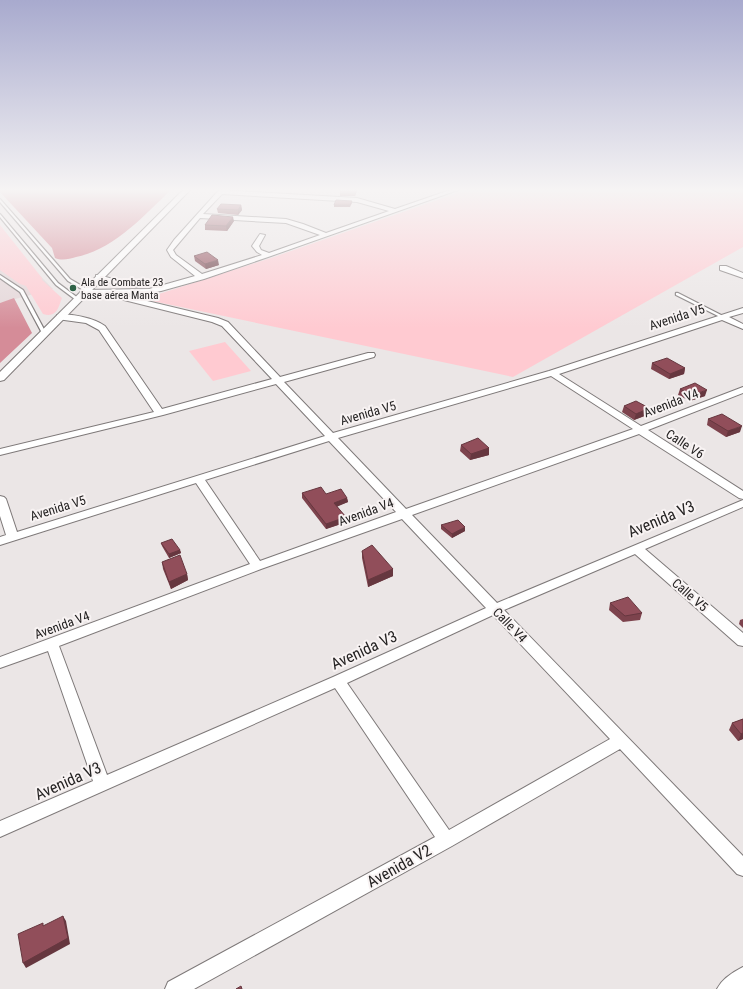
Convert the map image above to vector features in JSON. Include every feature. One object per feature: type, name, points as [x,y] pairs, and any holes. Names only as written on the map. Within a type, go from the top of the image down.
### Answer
[{"type":"street","points":[[0,378],[141,236]]},
{"type":"street","points":[[181,236],[170,250],[173,256],[201,277]]},
{"type":"street","points":[[261,236],[255,246],[259,251],[269,255]]},
{"type":"street","points":[[85,291],[149,291],[201,277],[323,236]]},
{"type":"street","points":[[723,268],[743,276]]},
{"type":"street","points":[[100,277],[123,284],[183,282]]},
{"type":"street","name":"Calle V4","points":[[101,292],[215,320],[225,324],[495,610],[622,740],[743,868]]},
{"type":"street","name":"Avenida V5","points":[[0,541],[199,480],[332,437],[552,373],[743,310]]},
{"type":"street","points":[[60,317],[91,321],[98,324],[160,413]]},
{"type":"street","points":[[723,317],[743,327]]},
{"type":"street","points":[[0,452],[160,413],[371,355]]},
{"type":"street","name":"Calle V6","points":[[552,373],[743,496]]},
{"type":"street","name":"Avenida V4","points":[[0,662],[52,644],[257,566],[640,430],[743,390]]},
{"type":"street","points":[[199,480],[257,566]]},
{"type":"street","points":[[0,499],[13,537]]},
{"type":"street","name":"Avenida V3","points":[[0,830],[102,784],[338,682],[495,610],[743,503]]},
{"type":"street","name":"Calle V5","points":[[636,548],[743,641]]},
{"type":"street","points":[[52,644],[102,784]]},
{"type":"street","points":[[338,682],[446,840]]},
{"type":"street","name":"Avenida V2","points":[[175,989],[446,840],[622,740]]},
{"type":"street","points":[[727,989],[743,977]]},
{"type":"lane","points":[[17,236],[56,284],[77,299]]},
{"type":"lane","points":[[31,236],[69,280],[85,291]]},
{"type":"lane","points":[[0,276],[22,291],[44,333]]},
{"type":"lane","points":[[677,294],[723,317]]},
{"type":"shaded area","points":[[0,236],[1,236],[53,289],[0,303]]},
{"type":"shaded area","points":[[0,236],[9,236],[42,278],[42,280],[62,298],[56,312],[51,315],[43,314],[26,286],[20,284],[0,270]]},
{"type":"shaded area","points":[[41,236],[120,236],[90,253],[63,260],[55,258],[52,248]]},
{"type":"shaded area","points":[[334,236],[743,236],[743,247],[513,377],[119,294],[156,292],[159,294]]},
{"type":"shaded area","points":[[14,298],[32,333],[0,363],[0,303]]},
{"type":"shaded area","points":[[225,342],[251,371],[213,381],[189,351]]},
{"type":"building","points":[[207,252],[218,260],[205,264],[194,256]]},
{"type":"building","points":[[667,358],[685,368],[670,374],[652,363]]},
{"type":"building","points":[[695,383],[707,390],[692,395],[680,389]]},
{"type":"building","points":[[636,401],[649,408],[636,414],[624,406]]},
{"type":"building","points":[[722,414],[742,426],[728,431],[708,419]]},
{"type":"building","points":[[478,438],[489,448],[471,454],[461,445]]},
{"type":"building","points":[[321,487],[326,494],[341,489],[347,498],[334,503],[346,517],[326,524],[302,493]]},
{"type":"building","points":[[458,520],[465,527],[452,534],[441,525]]},
{"type":"building","points":[[172,539],[180,550],[169,554],[161,543]]},
{"type":"building","points":[[372,545],[393,569],[368,580],[362,551]]},
{"type":"building","points":[[180,555],[187,574],[169,582],[162,562]]},
{"type":"building","points":[[628,597],[642,613],[625,616],[610,603]]},
{"type":"building","points":[[743,719],[743,733],[741,734],[732,723]]},
{"type":"building","points":[[63,916],[68,938],[23,963],[18,934],[43,923],[43,926]]},
{"type":"place","name":"Ala de Combate 23 base aérea Manta","points":[[73,288]]}]
